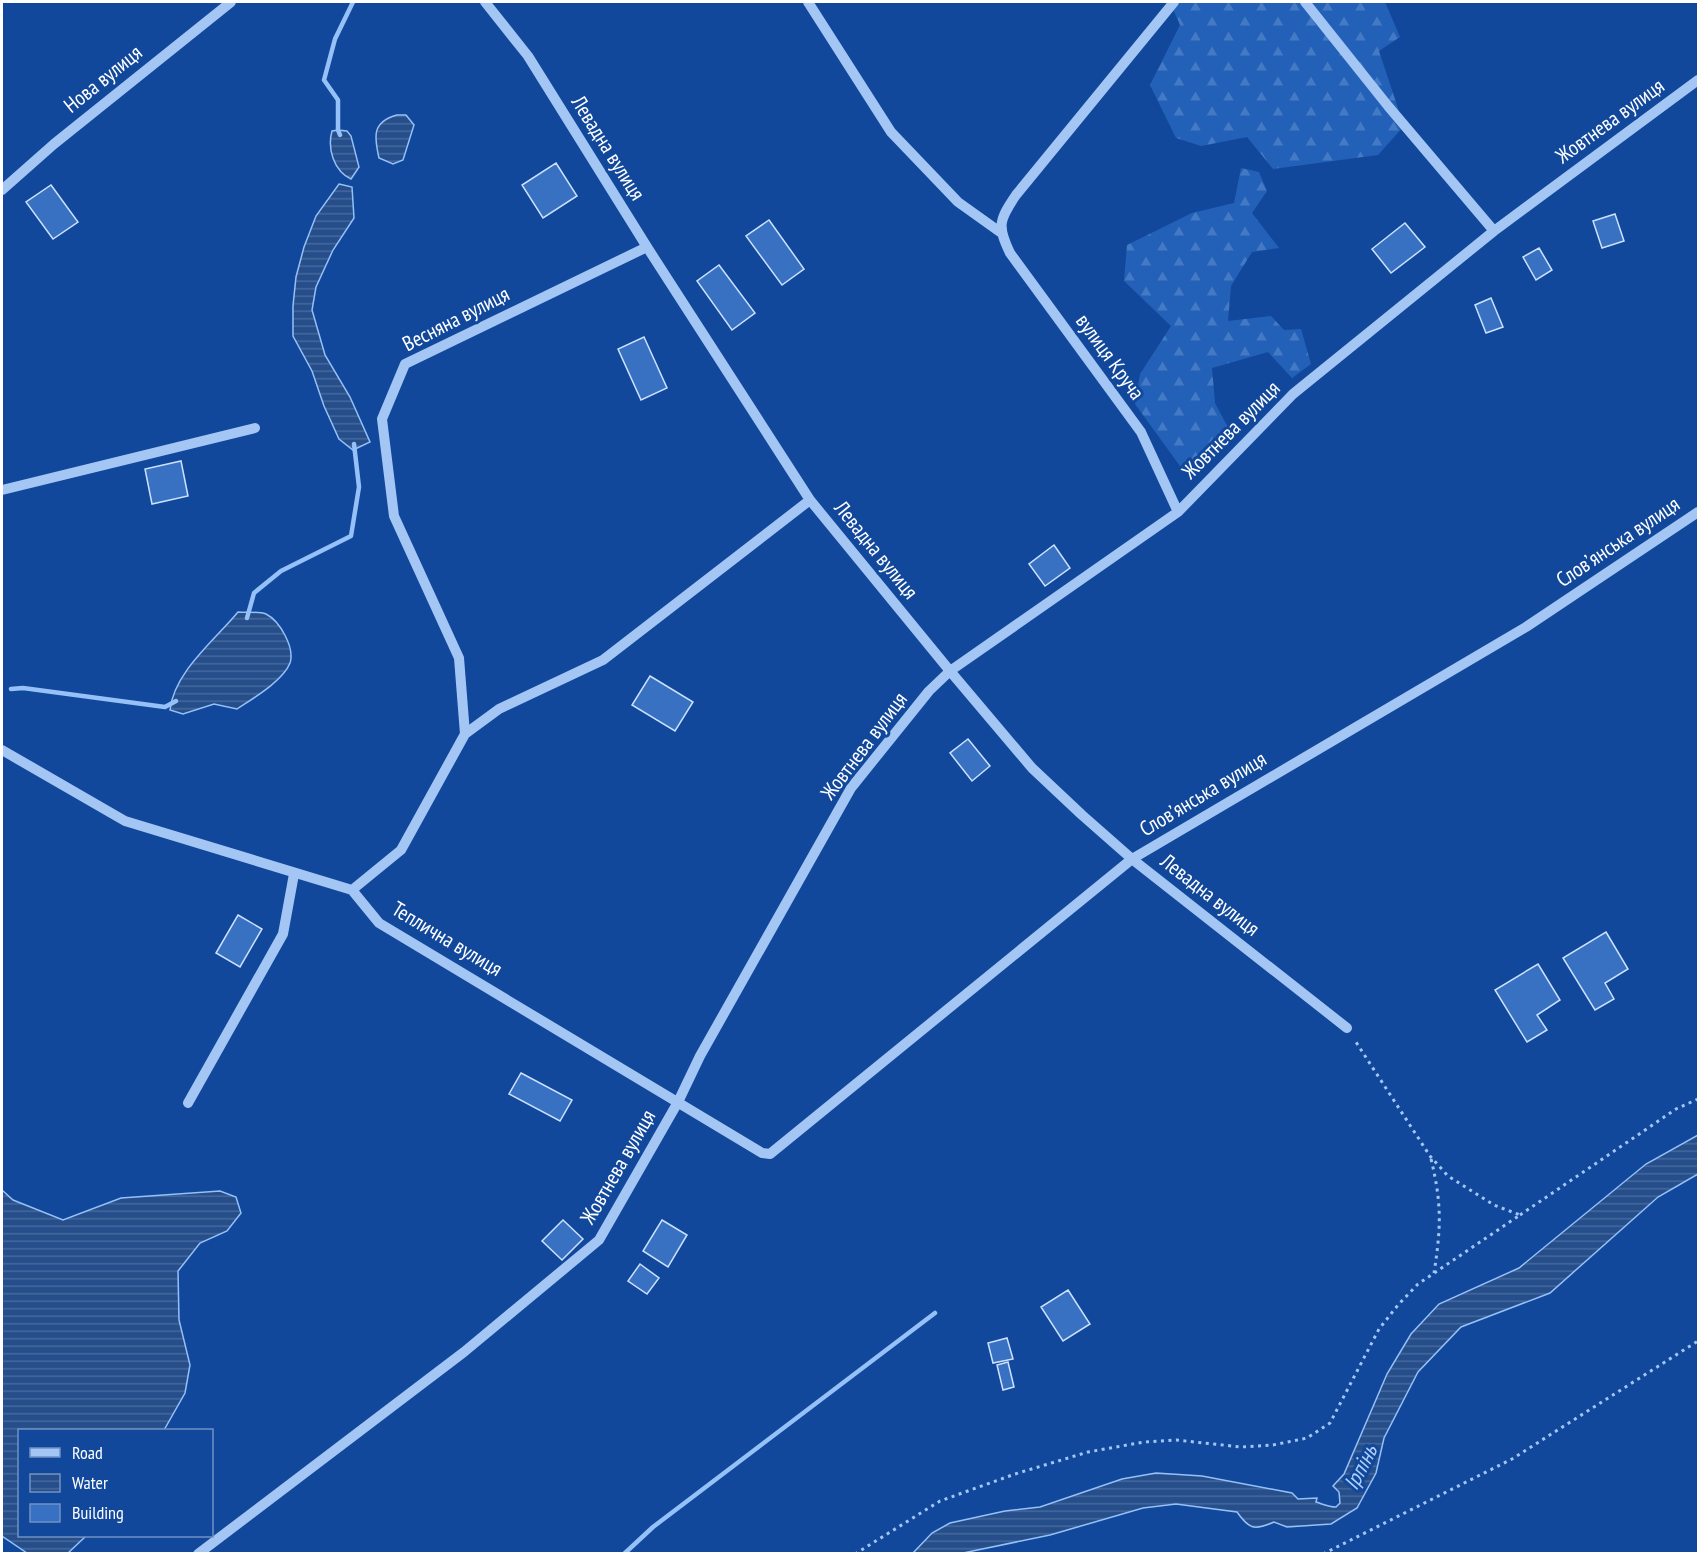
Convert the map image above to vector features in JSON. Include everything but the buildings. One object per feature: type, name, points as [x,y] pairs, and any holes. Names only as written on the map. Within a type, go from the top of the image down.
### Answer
[{"type":"street","name":"Нова вулиця","points":[[2,189],[54,144],[231,2]]},
{"type":"street","name":"Левадна вулиця","points":[[485,2],[528,56],[647,247],[810,500],[950,671],[1032,768],[1132,859],[1347,1028]]},
{"type":"street","name":"вулиця Круча","points":[[808,2],[891,132],[958,202],[1000,232],[1010,253],[1141,432],[1178,512]]},
{"type":"street","points":[[1000,232],[1006,211],[1016,195],[1174,2]]},
{"type":"street","points":[[1305,2],[1494,231]]},
{"type":"street","name":"Жовтнева вулиця","points":[[198,1554],[304,1471],[464,1352],[599,1240],[678,1102],[699,1056],[850,788],[929,691],[950,671],[1178,512],[1293,394],[1494,231],[1698,80]]},
{"type":"street","name":"Весняна вулиця","points":[[465,734],[459,658],[394,516],[382,419],[405,364],[647,247]]},
{"type":"street","points":[[2,490],[255,428]]},
{"type":"street","points":[[2,750],[125,821],[352,890],[401,850],[465,734],[499,709],[603,660],[810,500]]},
{"type":"street","name":"Словʼянська вулиця","points":[[762,1153],[770,1154],[776,1150],[1132,859],[1526,627],[1698,512]]},
{"type":"street","points":[[188,1103],[283,934],[294,874]]},
{"type":"street","name":"Теплична вулиця","points":[[352,890],[379,923],[762,1153]]},
{"type":"path","points":[[1347,1028],[1430,1156],[1448,1176],[1494,1205],[1520,1215]]},
{"type":"path","points":[[855,1554],[940,1501],[1015,1474],[1088,1452],[1143,1442],[1176,1440],[1241,1447],[1273,1445],[1307,1438],[1330,1423],[1374,1338],[1398,1305],[1418,1284],[1676,1109],[1698,1099]]},
{"type":"path","points":[[1430,1156],[1440,1208],[1440,1237],[1434,1273]]},
{"type":"path","points":[[1323,1554],[1512,1459],[1698,1341]]},
{"type":"green space","points":[[1176,2],[1385,2],[1400,37],[1379,51],[1404,126],[1378,155],[1273,169],[1247,137],[1201,146],[1176,138],[1150,85],[1180,25],[1172,7]]},
{"type":"green space","points":[[1241,168],[1259,172],[1267,191],[1252,213],[1279,248],[1252,252],[1231,286],[1228,321],[1271,316],[1284,330],[1301,329],[1311,364],[1292,378],[1268,352],[1212,368],[1215,403],[1233,437],[1205,457],[1180,466],[1135,404],[1140,374],[1171,326],[1124,281],[1127,245],[1192,213],[1234,203]]},
{"type":"water","points":[[397,115],[406,115],[414,125],[403,160],[393,164],[379,158],[376,137],[379,126]]},
{"type":"water","points":[[332,131],[347,131],[351,136],[359,167],[351,179],[340,171],[331,152]]},
{"type":"water","points":[[339,184],[352,187],[354,218],[333,250],[316,287],[312,310],[325,355],[350,397],[370,442],[353,450],[339,439],[312,371],[293,336],[296,277],[304,247],[316,216]]},
{"type":"water","points":[[238,612],[263,613],[276,622],[290,650],[290,663],[286,670],[266,689],[237,709],[214,704],[183,714],[170,710],[173,696],[187,670]]},
{"type":"water","name":"Ірпінь","points":[[1698,1135],[1698,1174],[1658,1197],[1550,1293],[1461,1327],[1418,1372],[1384,1438],[1376,1473],[1357,1508],[1331,1524],[1287,1527],[1274,1522],[1261,1527],[1253,1527],[1245,1522],[1237,1512],[1176,1504],[1143,1508],[1050,1535],[963,1553],[913,1553],[932,1533],[950,1523],[1005,1511],[1040,1507],[1122,1479],[1156,1473],[1202,1476],[1292,1493],[1298,1499],[1317,1498],[1316,1502],[1336,1507],[1340,1503],[1339,1492],[1333,1486],[1344,1474],[1387,1374],[1411,1334],[1439,1304],[1519,1268],[1646,1164]]},
{"type":"water","points":[[2,1190],[13,1200],[63,1220],[121,1198],[220,1191],[236,1197],[241,1213],[227,1231],[200,1243],[178,1271],[179,1320],[190,1365],[185,1393],[165,1429],[18,1429],[18,1537],[85,1537],[68,1553],[27,1553],[2,1536]]},
{"type":"waterway","points":[[340,135],[338,100],[324,80],[335,39],[353,2]]},
{"type":"waterway","points":[[247,618],[254,593],[281,571],[351,536],[359,487],[354,444]]},
{"type":"waterway","points":[[11,689],[23,688],[165,707],[176,701]]},
{"type":"waterway","points":[[624,1554],[653,1527],[935,1313]]}]
